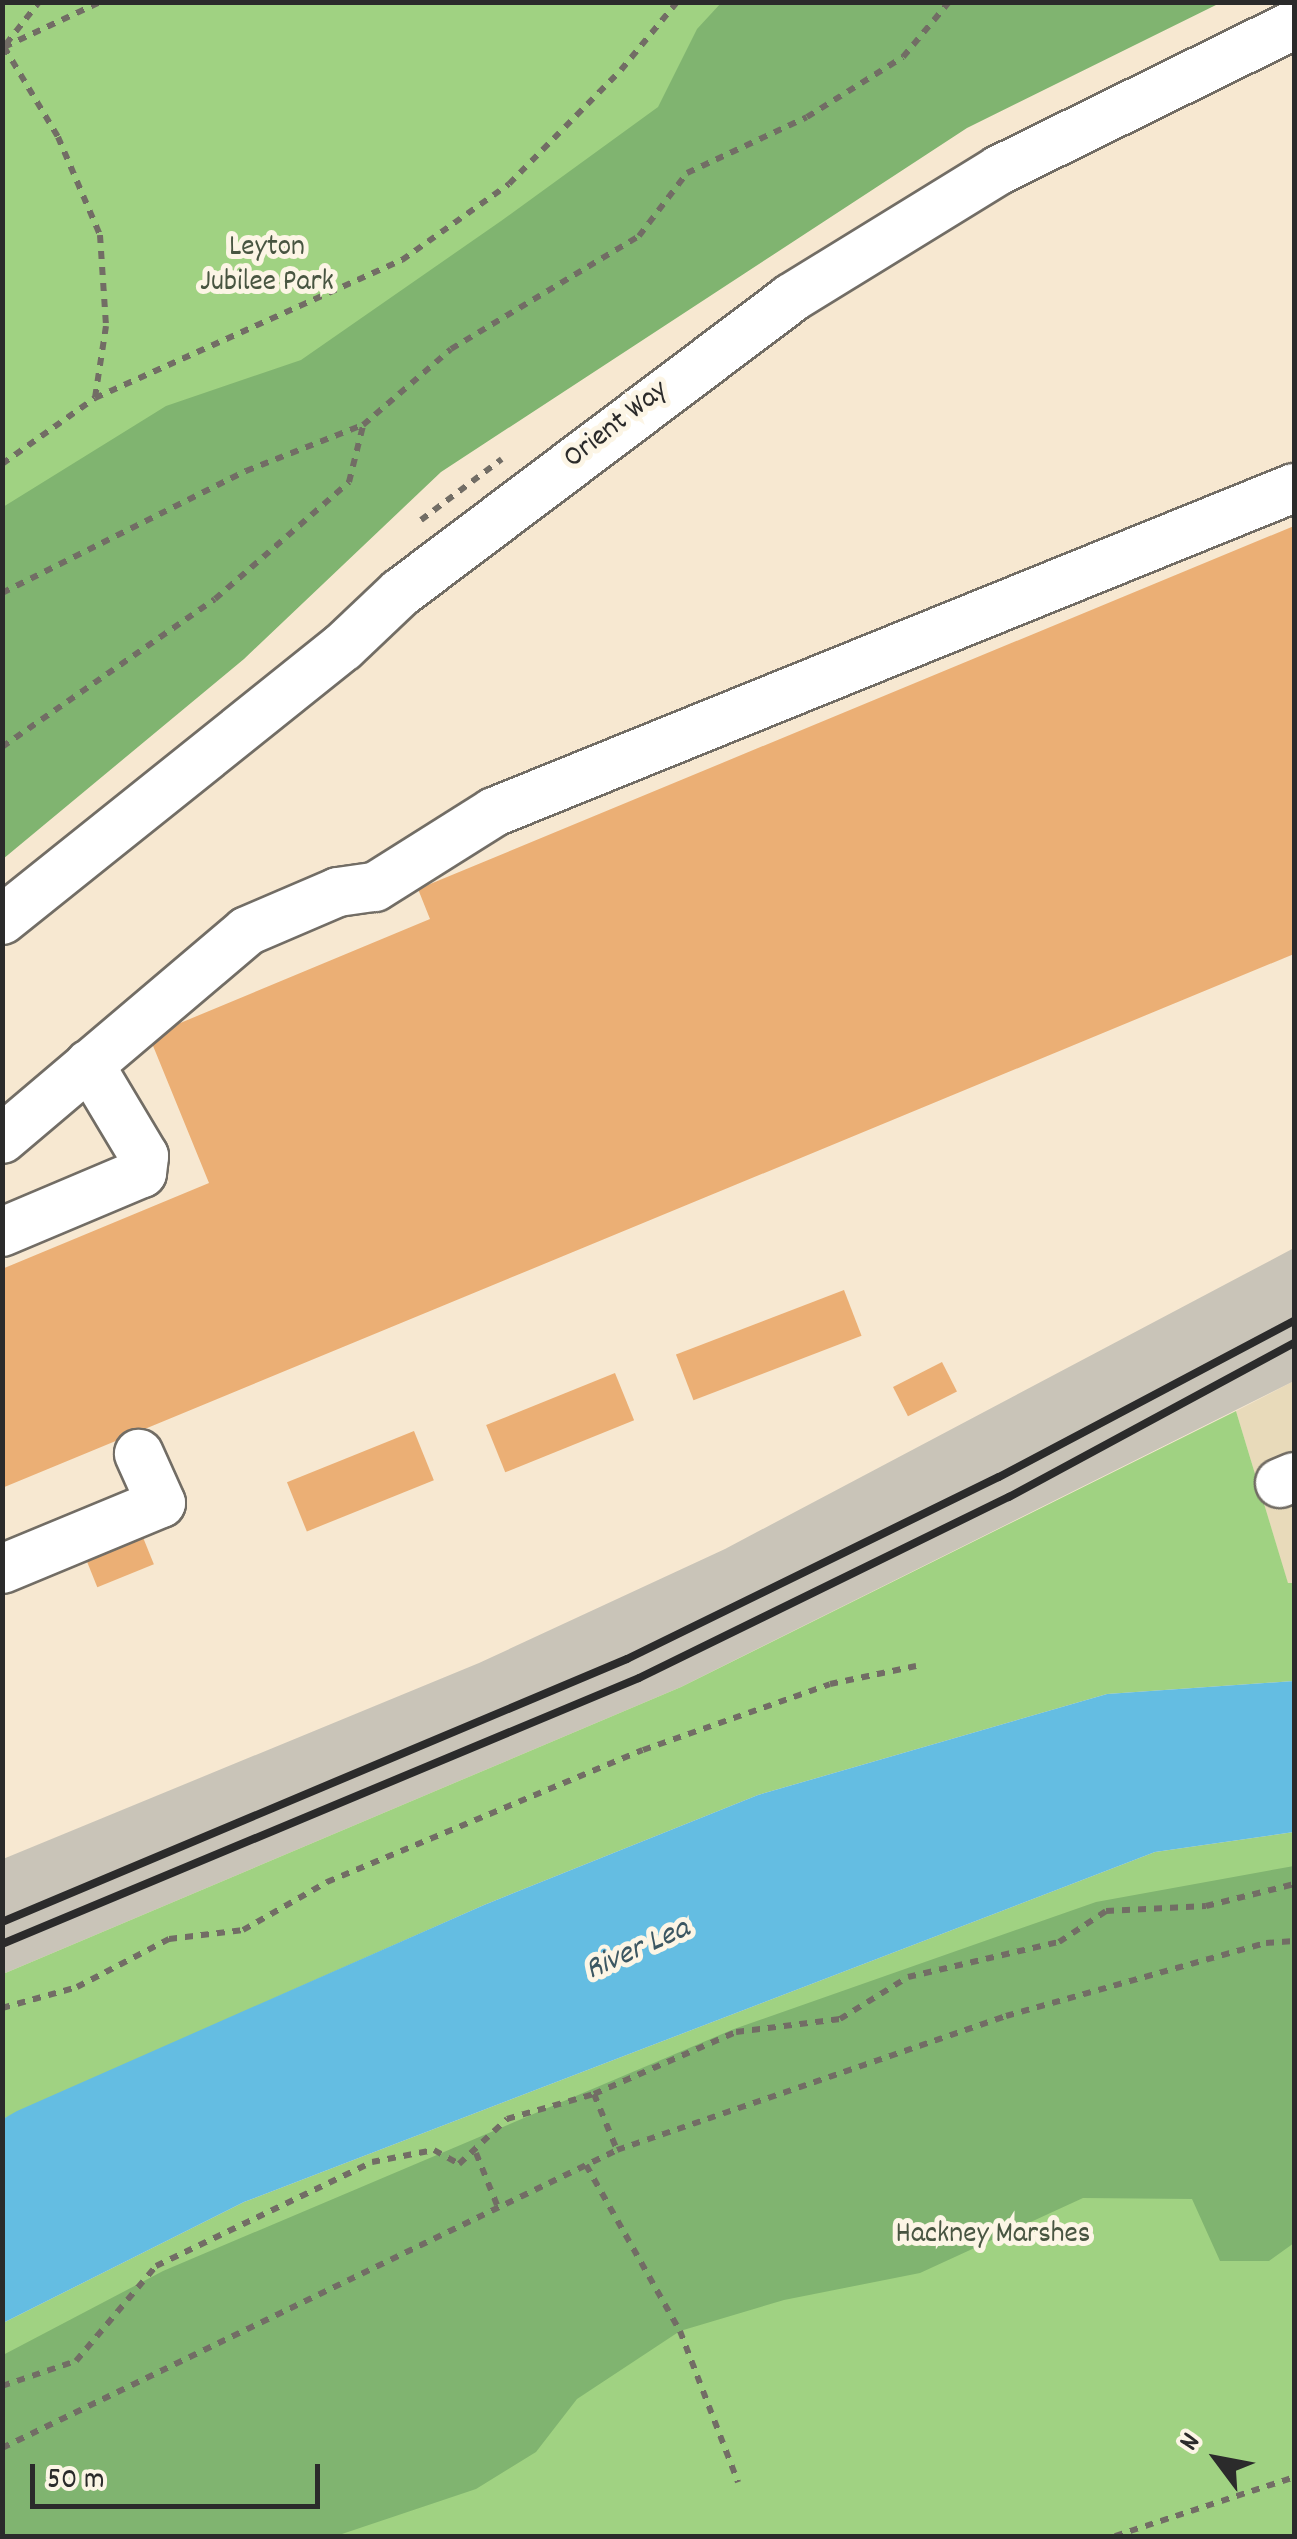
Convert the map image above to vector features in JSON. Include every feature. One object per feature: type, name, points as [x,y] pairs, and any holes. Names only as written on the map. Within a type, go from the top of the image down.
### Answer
[{"type":"street","name":"Orient Way","points":[[2,920],[343,647],[400,593],[791,298],[999,170],[1294,25]]},
{"type":"street","points":[[2,1138],[247,930],[338,892],[374,886],[494,812],[1294,488]]},
{"type":"street","points":[[2,1232],[142,1172],[144,1156],[90,1064]]},
{"type":"street","points":[[2,1569],[161,1503],[138,1454]]},
{"type":"path","points":[[3,47],[39,2]]},
{"type":"path","points":[[3,47],[100,2]]},
{"type":"path","points":[[2,464],[95,398],[402,260],[509,184],[621,70],[677,2]]},
{"type":"path","points":[[2,593],[246,471],[363,425],[451,349],[639,236],[687,172],[808,117],[903,57],[950,2]]},
{"type":"path","points":[[3,47],[58,136],[100,235],[106,326],[95,398]]},
{"type":"path","points":[[2,748],[215,599],[349,482],[363,425]]},
{"type":"path","points":[[2,2008],[78,1988],[170,1939],[243,1930],[328,1882],[643,1750],[830,1684],[916,1666]]},
{"type":"path","points":[[2,2386],[76,2362],[156,2266],[188,2247],[372,2162],[434,2150],[459,2164],[476,2153],[507,2119],[594,2094],[736,2032],[840,2019],[908,1977],[1059,1942],[1106,1911],[1206,1906],[1294,1884]]},
{"type":"path","points":[[2,2448],[617,2150],[1006,2016],[1266,1943],[1294,1941]]},
{"type":"path","points":[[594,2094],[617,2150]]},
{"type":"path","points":[[476,2153],[497,2206]]},
{"type":"path","points":[[586,2165],[680,2331],[738,2482]]},
{"type":"path","points":[[1115,2536],[1294,2476]]},
{"type":"shaded area","points":[[1294,1248],[1294,1381],[681,1687],[3,1974],[3,1859],[479,1663],[725,1549]]},
{"type":"shaded area","points":[[1294,1381],[1294,1583],[1288,1584],[1236,1411]]},
{"type":"green space","name":"Leyton Jubilee Park","points":[[3,3],[1173,3],[588,346],[3,826]]},
{"type":"green space","points":[[721,3],[1220,3],[967,128],[441,472],[244,659],[3,859],[3,507],[166,406],[301,360],[501,221],[658,107],[697,29]]},
{"type":"green space","points":[[1236,1411],[1288,1583],[1294,1583],[1294,1681],[1107,1694],[758,1795],[484,1905],[3,2119],[3,1974],[681,1687]]},
{"type":"green space","name":"Hackney Marshes","points":[[1294,1832],[1294,2536],[3,2536],[3,2323],[244,2202],[1155,1852]]},
{"type":"green space","name":"Hackney Marshes","points":[[1294,1866],[1294,2243],[1269,2261],[1220,2261],[1192,2199],[1083,2198],[920,2273],[784,2300],[680,2331],[577,2399],[536,2452],[476,2489],[336,2536],[3,2536],[3,2355],[163,2271],[734,2029],[1096,1902]]},
{"type":"water","name":"River Lea","points":[[1294,1681],[1294,1832],[1155,1852],[244,2202],[3,2323],[3,2119],[17,2111],[484,1905],[758,1795],[1107,1694]]},
{"type":"building","points":[[1294,526],[1294,954],[2,1488],[2,1269],[209,1183],[149,1036],[430,919],[418,889]]},
{"type":"building","points":[[844,1290],[862,1336],[694,1400],[676,1355]]},
{"type":"building","points":[[942,1362],[957,1391],[908,1416],[893,1387]]},
{"type":"building","points":[[615,1373],[634,1420],[505,1472],[486,1425]]},
{"type":"building","points":[[414,1431],[434,1480],[307,1531],[287,1482]]},
{"type":"building","points":[[140,1530],[154,1564],[97,1587],[83,1553]]},
{"type":"railway","points":[[2,1922],[627,1659],[999,1477],[1294,1321]]},
{"type":"railway","points":[[2,1944],[639,1678],[1009,1497],[1294,1343]]}]
